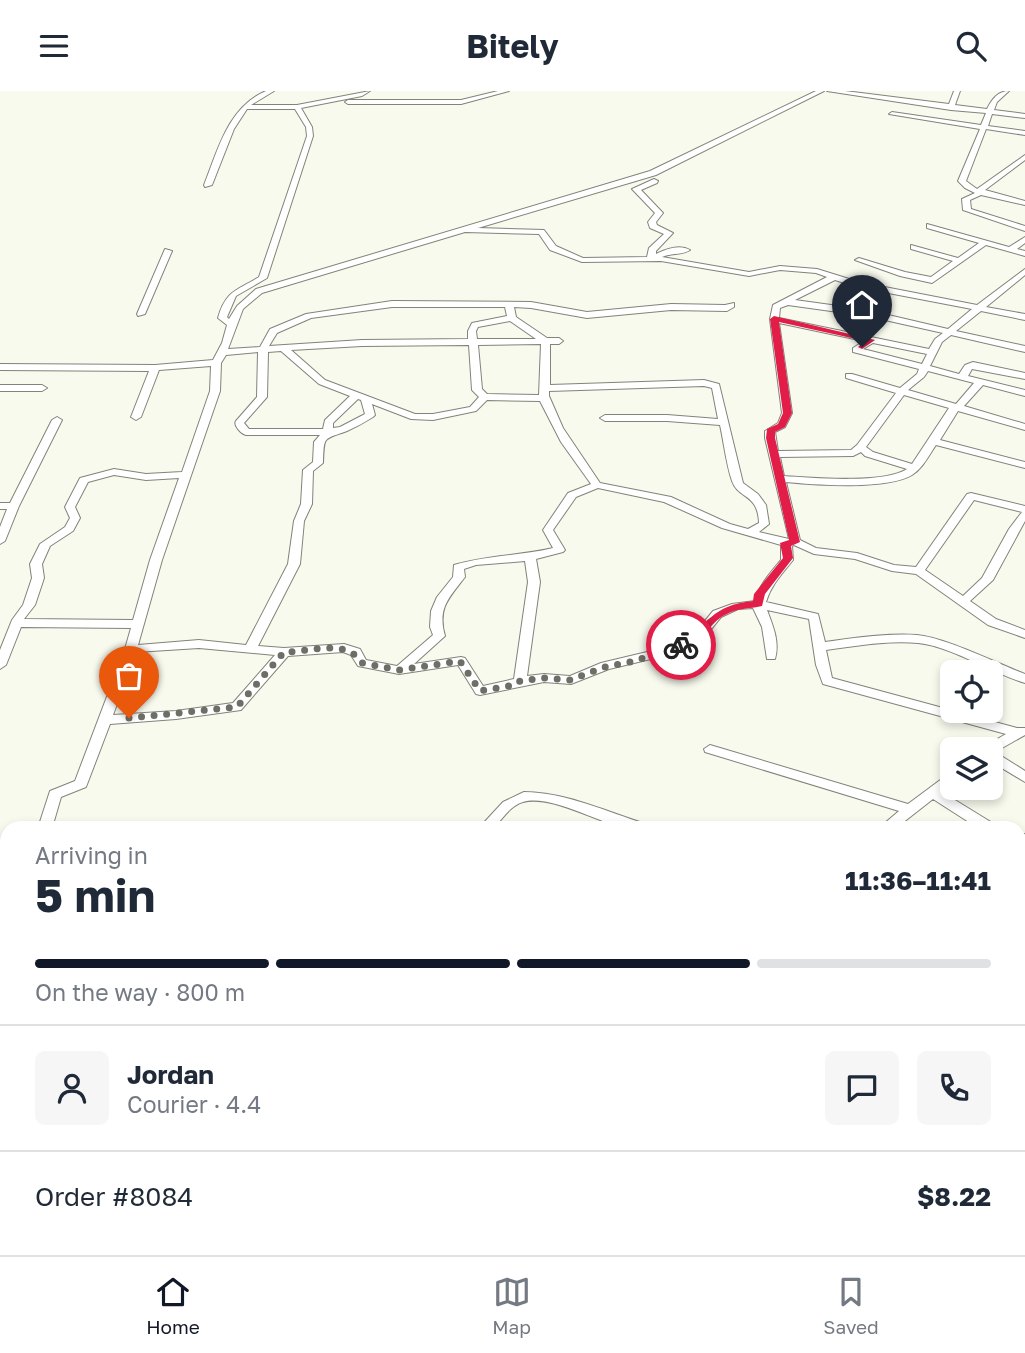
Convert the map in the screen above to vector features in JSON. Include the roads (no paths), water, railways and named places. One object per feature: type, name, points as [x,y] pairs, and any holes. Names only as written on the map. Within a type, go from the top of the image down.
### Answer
[{"type":"street","points":[[246,107],[253,98],[271,91]]},
{"type":"street","points":[[208,185],[239,110],[246,107],[298,107],[367,91]]},
{"type":"street","points":[[333,101],[461,103],[506,91]]},
{"type":"street","points":[[47,821],[55,794],[81,784],[105,720],[131,649],[185,475],[215,391],[220,358],[238,306],[259,291],[671,165],[821,91]]},
{"type":"street","points":[[831,91],[989,112],[1021,115],[1025,110]]},
{"type":"street","points":[[951,108],[957,91]]},
{"type":"street","points":[[1006,91],[994,101],[962,181],[965,185],[982,191],[1023,200]]},
{"type":"street","points":[[231,324],[222,318],[228,301],[235,290],[263,278],[300,170],[310,136],[309,127],[298,107]]},
{"type":"street","points":[[892,114],[1025,134]]},
{"type":"street","points":[[1025,157],[982,191],[966,198],[967,210],[1025,229]]},
{"type":"street","points":[[652,259],[653,250],[668,233],[653,226],[658,211],[636,189],[668,173],[671,165]]},
{"type":"street","points":[[930,226],[1025,254]]},
{"type":"street","points":[[465,229],[499,233],[541,232],[553,248],[582,260],[652,259],[745,274],[780,268],[817,271],[834,277],[1025,317]]},
{"type":"street","points":[[1010,250],[1025,239]]},
{"type":"street","points":[[859,260],[932,280],[985,242]]},
{"type":"street","points":[[914,247],[957,260]]},
{"type":"street","points":[[652,259],[668,251],[686,250]]},
{"type":"street","points":[[141,314],[167,251]]},
{"type":"street","points":[[774,454],[853,453],[861,447],[903,390],[925,368],[938,341],[1025,271]]},
{"type":"street","points":[[771,656],[773,641],[758,605],[759,594],[788,558],[790,543],[770,431],[782,425],[787,418],[788,404],[774,319],[776,307],[834,277]]},
{"type":"street","points":[[788,302],[828,305],[1025,349]]},
{"type":"street","points":[[361,398],[370,415],[343,429],[328,432],[246,432],[239,423],[258,405],[264,390],[260,374],[263,350],[274,331],[309,316],[391,304],[509,304],[587,315],[671,307],[727,308],[731,305]]},
{"type":"street","points":[[509,304],[512,319]]},
{"type":"street","points":[[484,397],[477,390],[472,344],[475,325],[512,319],[545,341]]},
{"type":"street","points":[[774,319],[933,353]]},
{"type":"street","points":[[871,340],[856,350],[1025,393]]},
{"type":"street","points":[[0,367],[155,367],[263,350],[362,343],[472,344],[477,341],[559,341]]},
{"type":"street","points":[[545,341],[548,415],[561,429],[583,470],[597,485]]},
{"type":"street","points":[[285,350],[322,382],[421,418],[473,408],[484,397],[704,383],[716,386],[738,484],[759,499],[765,511],[764,524],[750,533]]},
{"type":"street","points":[[962,377],[968,367],[973,365],[1025,376]]},
{"type":"street","points":[[136,417],[155,367]]},
{"type":"street","points":[[849,376],[1021,426],[1025,416]]},
{"type":"street","points":[[779,479],[821,482],[886,479],[909,474],[956,408],[981,382]]},
{"type":"street","points":[[0,388],[42,388]]},
{"type":"street","points":[[250,649],[294,564],[299,521],[303,517],[307,494],[304,469],[318,463],[319,442],[328,432],[328,422],[361,398]]},
{"type":"street","points":[[605,418],[724,422]]},
{"type":"street","points":[[0,541],[14,506],[57,420]]},
{"type":"street","points":[[934,441],[1025,465]]},
{"type":"street","points":[[861,447],[869,454],[913,467]]},
{"type":"street","points":[[0,665],[17,623],[29,605],[38,578],[36,564],[44,552],[45,544],[69,529],[75,518],[70,507],[84,481],[114,472],[146,477],[185,475]]},
{"type":"street","points":[[399,670],[439,636],[434,622],[438,603],[459,577],[458,567],[475,562],[530,557],[559,550],[548,530],[572,495],[597,485],[667,499],[688,511],[750,533],[814,551],[857,557],[892,568],[919,571],[992,622],[1025,634]]},
{"type":"street","points":[[919,571],[971,496],[1025,509]]},
{"type":"street","points":[[0,506],[14,506]]},
{"type":"street","points":[[963,602],[987,580],[1025,514]]},
{"type":"street","points":[[520,681],[534,582],[530,557]]},
{"type":"street","points":[[131,649],[198,644],[284,652],[344,648],[356,652],[362,663],[399,670],[460,661],[480,691],[544,678],[570,680],[605,667],[672,650],[700,635],[717,614],[736,606],[769,606],[814,617],[820,647],[820,664],[827,681],[1022,731]]},
{"type":"street","points":[[17,623],[138,624]]},
{"type":"street","points":[[1009,628],[1025,623]]},
{"type":"street","points":[[820,647],[859,641],[918,639],[939,644],[961,656],[1025,679]]},
{"type":"street","points":[[105,720],[237,707],[284,652]]},
{"type":"street","points":[[1003,742],[1022,731]]},
{"type":"street","points":[[710,749],[909,809]]},
{"type":"street","points":[[1003,763],[1025,777]]},
{"type":"street","points":[[894,821],[940,787]]},
{"type":"street","points":[[933,793],[978,821]]},
{"type":"street","points":[[492,821],[505,806],[524,797],[548,800],[618,821]]}]
